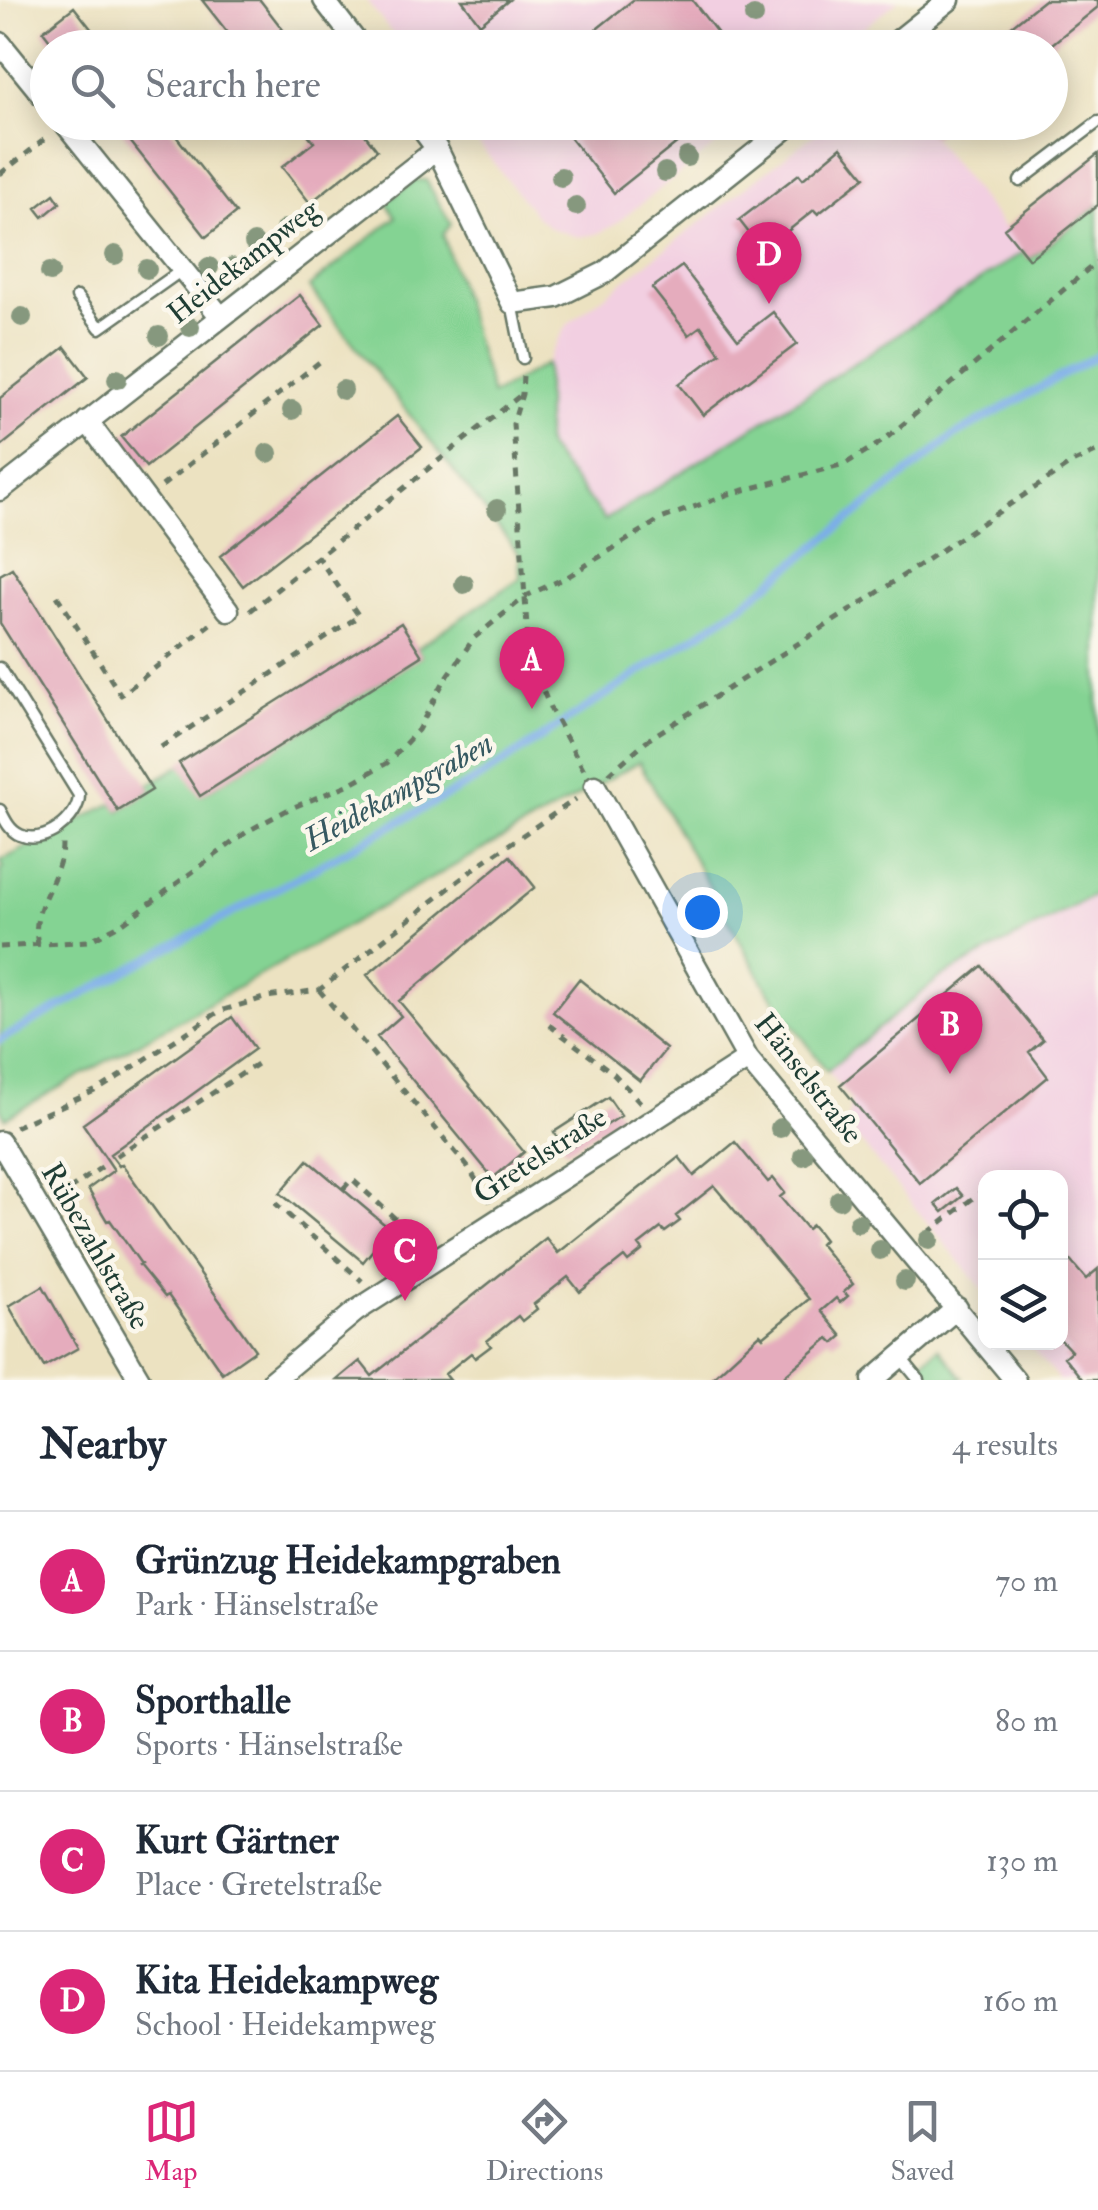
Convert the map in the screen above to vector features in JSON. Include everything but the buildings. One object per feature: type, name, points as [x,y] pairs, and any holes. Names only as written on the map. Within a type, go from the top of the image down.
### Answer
[{"type":"street","points":[[324,0],[347,30]]},
{"type":"street","points":[[912,30],[949,0]]},
{"type":"street","points":[[0,42],[30,80]]},
{"type":"street","points":[[78,140],[220,316]]},
{"type":"street","points":[[430,140],[512,304],[556,297],[604,273],[771,140]]},
{"type":"street","name":"Heidekampweg","points":[[0,490],[437,149]]},
{"type":"street","points":[[87,421],[144,500],[237,612]]},
{"type":"street","name":"Hänselstraße","points":[[594,786],[748,1059],[1015,1380]]},
{"type":"street","name":"Gretelstraße","points":[[273,1380],[356,1310],[748,1059]]},
{"type":"street","name":"Rübezahlstraße","points":[[4,1136],[140,1380]]},
{"type":"street","points":[[873,1380],[957,1308]]},
{"type":"lane","points":[[1020,181],[1098,122]]},
{"type":"lane","points":[[76,297],[100,328],[182,270]]},
{"type":"lane","points":[[512,304],[524,358]]},
{"type":"lane","points":[[0,668],[79,795],[71,818],[38,837],[21,836],[8,826],[0,810]]},
{"type":"lane","points":[[900,1357],[919,1380]]},
{"type":"path","points":[[0,174],[43,140]]},
{"type":"path","points":[[0,948],[88,941],[123,922],[248,831],[387,764],[418,730],[442,683],[474,638],[526,596],[567,577],[661,519],[729,494],[845,464],[898,428],[1098,262]]},
{"type":"path","points":[[524,358],[522,394],[513,424],[528,656],[582,767]]},
{"type":"path","points":[[144,500],[322,360]]},
{"type":"path","points":[[58,596],[121,695],[317,556],[522,394]]},
{"type":"path","points":[[4,1136],[101,1088],[220,1010],[267,997],[319,990],[480,864],[594,786],[646,741],[1072,463],[1098,450]]},
{"type":"path","points":[[161,747],[359,616],[317,556]]},
{"type":"path","points":[[38,944],[34,928],[62,851],[62,834],[56,828]]},
{"type":"path","points":[[319,990],[468,1167],[499,1217]]},
{"type":"path","points":[[549,1025],[614,1074],[654,1117]]},
{"type":"path","points":[[116,1156],[260,1062]]},
{"type":"path","points":[[42,1210],[106,1164]]},
{"type":"path","points":[[343,1189],[352,1180],[400,1222],[418,1250]]},
{"type":"path","points":[[928,1233],[978,1194]]},
{"type":"path","points":[[275,1203],[380,1295]]},
{"type":"shaded area","points":[[366,0],[899,0],[862,30],[390,30]]},
{"type":"shaded area","points":[[475,140],[722,140],[613,226],[597,234],[578,237],[550,228],[535,215]]},
{"type":"shaded area","points":[[807,140],[934,140],[1023,252],[605,520],[546,446],[546,364],[568,324]]},
{"type":"shaded area","points":[[1098,893],[1098,1380],[1059,1380],[1033,1350],[1068,1350],[1068,1170],[978,1170],[978,1284],[847,1126],[851,1101],[827,1071],[938,979]]},
{"type":"green space","points":[[415,180],[426,180],[451,224],[443,234],[492,395],[546,364],[546,446],[605,520],[1023,252],[1030,259],[1098,205],[1098,893],[938,979],[827,1071],[766,987],[639,762],[5,1118],[0,1108],[0,870],[4,868],[0,861],[113,803],[119,811],[151,790],[148,785],[181,765],[201,795],[421,656],[417,648],[520,578],[519,554],[309,287],[396,217],[386,202]]},
{"type":"green space","points":[[939,1348],[963,1378],[930,1380],[919,1365]]},
{"type":"waterway","name":"Heidekampgraben","points":[[0,1040],[483,776],[741,606],[954,436],[1098,355]]},
{"type":"place","name":"Kita Heidekampweg","points":[[769,304]]},
{"type":"place","name":"Grünzug Heidekampgraben","points":[[532,709]]},
{"type":"place","name":"Sporthalle","points":[[950,1074]]},
{"type":"place","name":"Kurt Gärtner","points":[[405,1301]]}]
